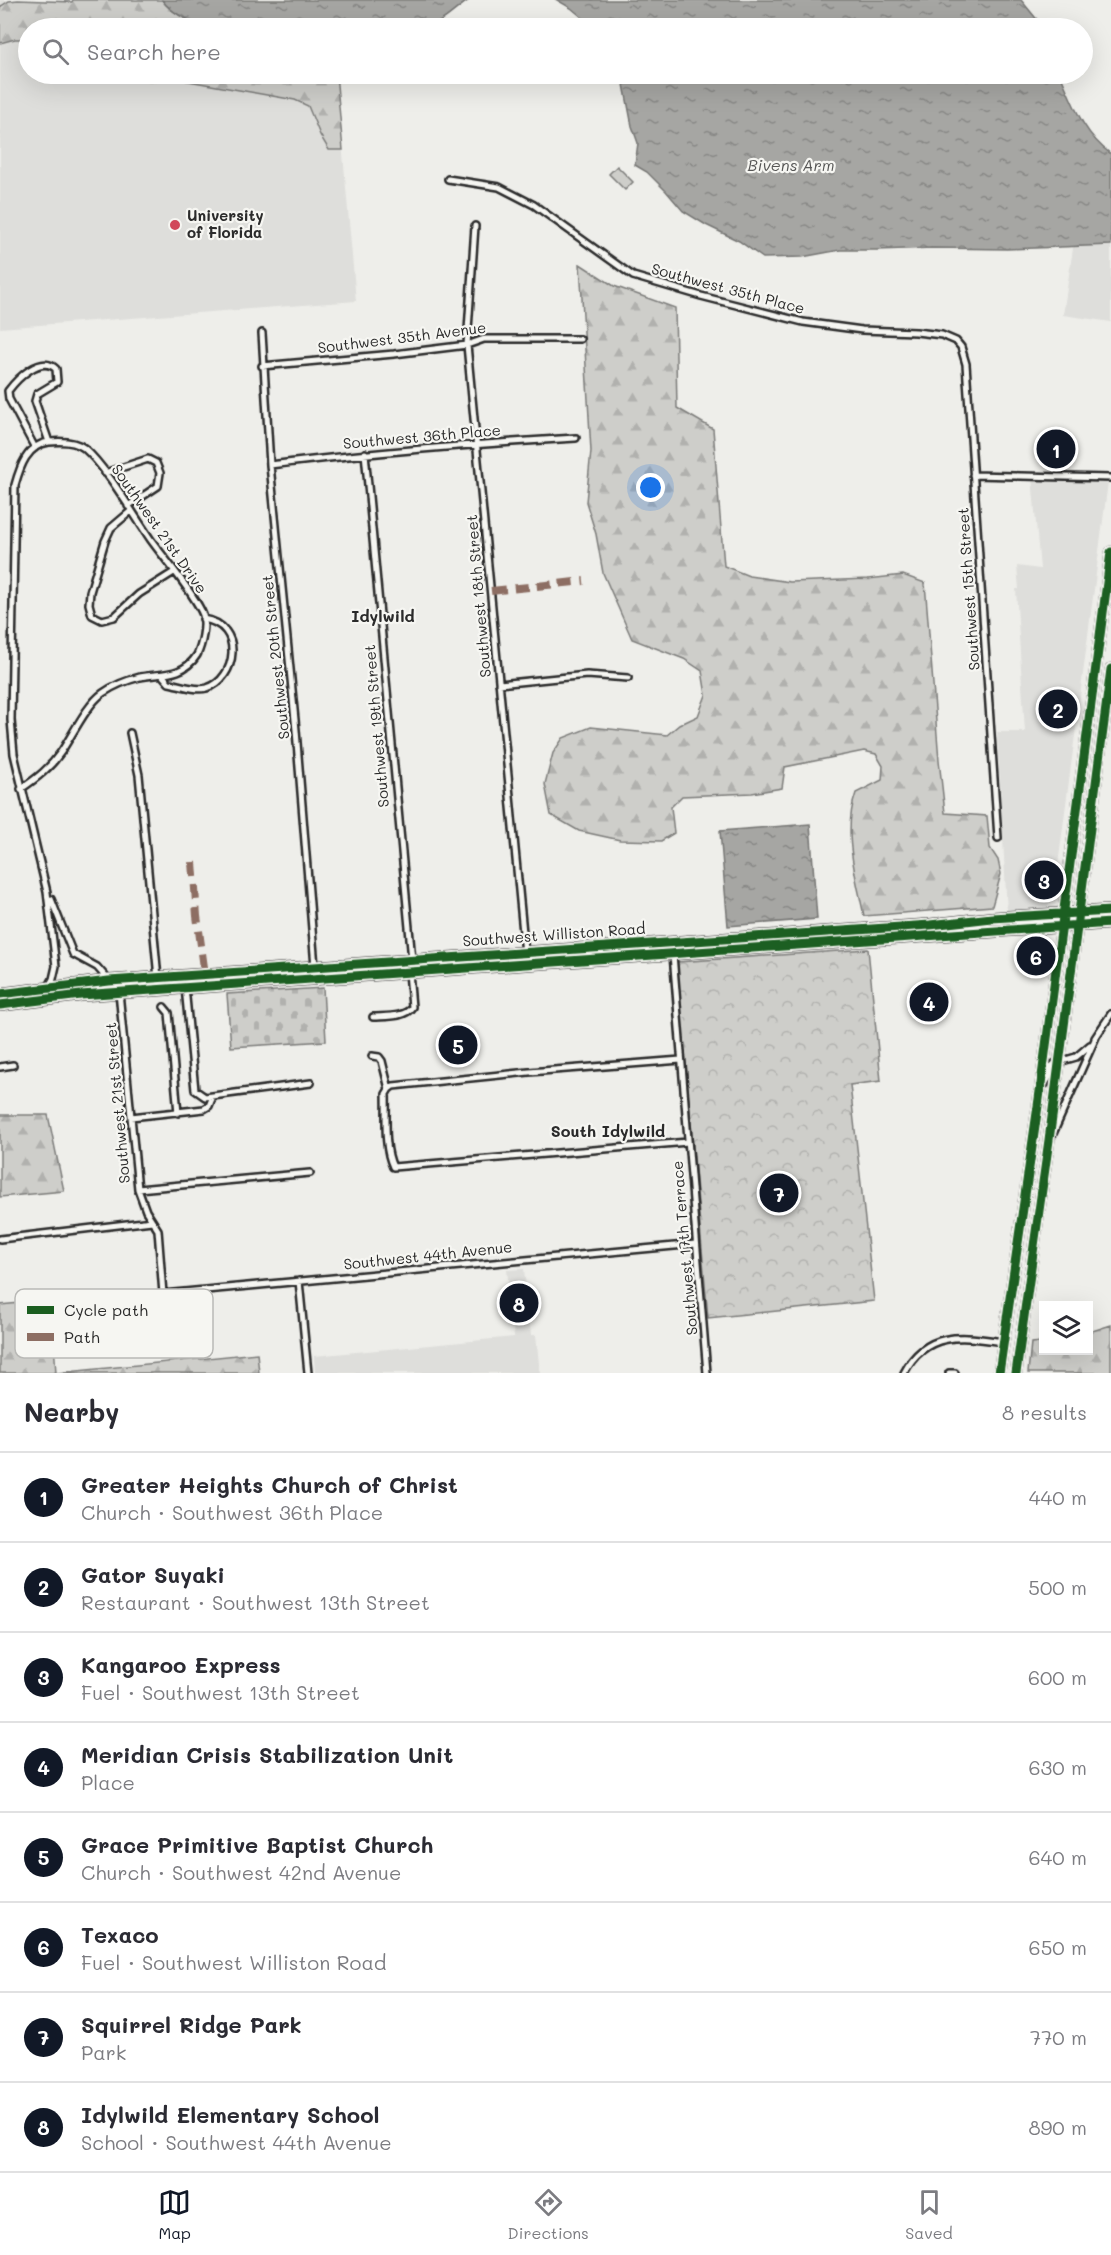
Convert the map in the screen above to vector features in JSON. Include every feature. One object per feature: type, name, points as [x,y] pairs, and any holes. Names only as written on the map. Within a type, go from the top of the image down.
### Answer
[{"type":"highway","name":"Southwest Williston Road","points":[[0,994],[109,981],[1111,911]]},
{"type":"highway","name":"Southwest Williston Road","points":[[0,1005],[185,987],[1111,923]]},
{"type":"highway","points":[[860,929],[861,940]]},
{"type":"main road","points":[[999,1373],[1038,1109],[1111,552]]},
{"type":"main road","points":[[1016,1373],[1111,669]]},
{"type":"main road","points":[[1088,727],[1103,733]]},
{"type":"main road","points":[[1040,1090],[1047,1076],[1059,1062]]},
{"type":"main road","points":[[1038,1109],[1052,1112]]},
{"type":"main road","points":[[1020,1236],[1034,1239]]},
{"type":"main road","points":[[1003,1342],[1020,1344]]},
{"type":"street","name":"Southwest 35th Place","points":[[448,179],[499,187],[534,205],[633,276],[803,322],[862,330],[942,335],[956,341]]},
{"type":"street","name":"Southwest 18th Street","points":[[475,226],[467,345],[526,964]]},
{"type":"street","name":"Southwest 20th Street","points":[[262,333],[262,366],[270,465],[296,730],[316,979]]},
{"type":"street","name":"Southwest 35th Avenue","points":[[262,366],[394,354],[467,345],[484,339],[580,339]]},
{"type":"street","name":"Southwest 15th Street","points":[[956,341],[961,347],[966,364],[998,838]]},
{"type":"street","points":[[34,448],[9,399],[8,391],[16,381],[32,369],[52,364],[56,369],[57,382],[37,394],[35,401],[46,443],[34,448],[20,467],[15,485],[11,720],[14,754],[48,892],[73,954],[97,967],[119,992]]},
{"type":"street","name":"Southwest 36th Place","points":[[270,465],[364,453],[576,438]]},
{"type":"street","name":"Southwest 21st Drive","points":[[46,443],[60,441],[82,447],[105,473],[130,508],[189,592],[203,619]]},
{"type":"street","name":"Southwest 19th Street","points":[[364,453],[412,960]]},
{"type":"street","points":[[105,473],[148,459],[156,463],[159,473],[158,486],[130,508],[111,528],[90,592],[89,604],[92,615],[102,620],[114,617],[139,594],[174,572]]},
{"type":"street","points":[[973,474],[1111,478]]},
{"type":"street","points":[[21,789],[45,773],[101,694],[122,683],[141,677],[169,675],[184,667],[197,654],[204,631],[203,619],[220,625],[228,633],[233,652],[226,671],[218,681],[207,688],[190,688],[169,683],[163,676]]},
{"type":"street","points":[[499,684],[587,675],[628,678]]},
{"type":"street","points":[[130,733],[139,775],[158,978]]},
{"type":"street","points":[[48,892],[56,966],[48,988]]},
{"type":"street","name":"Southwest 17th Terrace","points":[[672,942],[707,1373]]},
{"type":"street","points":[[373,1017],[403,1014],[409,1011],[412,1007],[409,972]]},
{"type":"street","points":[[185,987],[195,1090],[199,1094],[205,1097],[311,1083]]},
{"type":"street","name":"Southwest 21st Street","points":[[119,992],[138,1189],[158,1230],[163,1289]]},
{"type":"street","points":[[164,1007],[169,1013],[178,1113]]},
{"type":"street","points":[[1059,1062],[1082,1054],[1111,1014]]},
{"type":"street","points":[[1049,1140],[1096,1037]]},
{"type":"street","points":[[372,1056],[382,1061],[389,1089]]},
{"type":"street","points":[[681,1060],[393,1086],[386,1094],[390,1160],[393,1167],[688,1142]]},
{"type":"street","points":[[0,1067],[13,1065]]},
{"type":"street","points":[[131,1117],[204,1109],[209,1106],[213,1096]]},
{"type":"street","points":[[138,1189],[310,1173]]},
{"type":"street","points":[[0,1239],[152,1221]]},
{"type":"street","name":"Southwest 44th Avenue","points":[[213,1289],[696,1244]]},
{"type":"street","points":[[298,1281],[308,1373]]},
{"type":"street","points":[[904,1373],[918,1352],[939,1340],[978,1338],[1003,1342]]},
{"type":"street","points":[[950,1373],[955,1373]]},
{"type":"shaded area","name":"University of Florida","points":[[0,0],[162,0],[166,6],[184,18],[18,18],[18,84],[337,84],[356,301],[0,328]]},
{"type":"shaded area","points":[[1111,233],[1111,322],[1063,315],[1075,235]]},
{"type":"shaded area","points":[[1032,477],[1108,482],[1054,896],[1045,908],[1007,911],[997,732],[1025,732],[1016,589],[1019,589],[1017,566],[1040,569]]},
{"type":"shaded area","points":[[524,1269],[531,1335],[536,1335],[540,1373],[315,1373],[314,1356],[514,1337],[507,1270]]},
{"type":"green space","points":[[162,0],[185,18],[18,18],[18,39],[0,43],[0,7],[9,1]]},
{"type":"green space","points":[[205,84],[337,84],[343,150],[329,150],[308,106],[295,100]]},
{"type":"green space","points":[[617,166],[633,182],[625,190],[609,174]]},
{"type":"green space","points":[[580,264],[614,286],[675,308],[677,408],[713,429],[724,566],[749,576],[790,582],[868,579],[903,575],[925,583],[945,813],[987,816],[990,848],[998,860],[1001,874],[992,906],[864,916],[854,870],[850,823],[856,793],[882,780],[883,766],[876,754],[864,751],[785,767],[782,788],[752,793],[682,796],[671,807],[674,833],[661,841],[620,840],[579,831],[551,815],[545,784],[553,753],[563,738],[591,727],[667,735],[679,725],[698,716],[706,695],[702,671],[684,659],[632,639],[603,573],[596,534],[586,502],[591,451]]},
{"type":"green space","points":[[868,949],[881,1081],[850,1085],[874,1301],[708,1318],[677,962]]},
{"type":"green space","points":[[323,988],[326,1041],[231,1047],[227,994]]},
{"type":"green space","points":[[0,1115],[48,1115],[64,1191],[0,1197]]},
{"type":"green space","points":[[15,1304],[15,1358],[55,1358],[56,1373],[0,1373],[0,1305]]},
{"type":"green space","points":[[1111,1325],[1111,1373],[1028,1373],[1031,1343],[1039,1342],[1039,1355],[1093,1355],[1093,1331]]},
{"type":"green space","points":[[257,1353],[259,1373],[57,1373],[213,1358]]},
{"type":"water","points":[[162,0],[469,0],[445,18],[185,18]]},
{"type":"water","points":[[557,0],[1021,0],[1036,18],[583,18]]},
{"type":"water","name":"Bivens Arm","points":[[624,84],[1064,84],[1086,128],[1111,154],[1111,245],[1007,249],[840,250],[802,257],[763,258],[739,241],[683,211],[647,172],[635,165],[638,143],[632,126]]},
{"type":"water","points":[[810,824],[817,919],[728,926],[720,831]]},
{"type":"marked path","points":[[491,591],[584,581]]},
{"type":"marked path","points":[[193,862],[205,975]]},
{"type":"cycle path","points":[[999,1373],[1039,1099],[1111,552]]},
{"type":"cycle path","points":[[1016,1373],[1111,669]]},
{"type":"cycle path","points":[[0,994],[109,981],[1111,911]]},
{"type":"cycle path","points":[[0,1005],[81,995],[1111,923]]},
{"type":"place","name":"University of Florida","points":[[175,225]]},
{"type":"place","name":"Greater Heights Church of Christ","points":[[1056,449]]},
{"type":"place","name":"Gator Suyaki","points":[[1058,709]]},
{"type":"place","name":"Kangaroo Express","points":[[1044,880]]},
{"type":"place","name":"Texaco","points":[[1036,956]]},
{"type":"place","name":"Meridian Crisis Stabilization Unit","points":[[929,1002]]},
{"type":"place","name":"Grace Primitive Baptist Church","points":[[458,1045]]},
{"type":"place","name":"Squirrel Ridge Park","points":[[779,1193]]},
{"type":"place","name":"Idylwild Elementary School","points":[[519,1303]]},
{"type":"district","name":"Idylwild","points":[[383,616]]},
{"type":"district","name":"South Idylwild","points":[[608,1131]]}]
